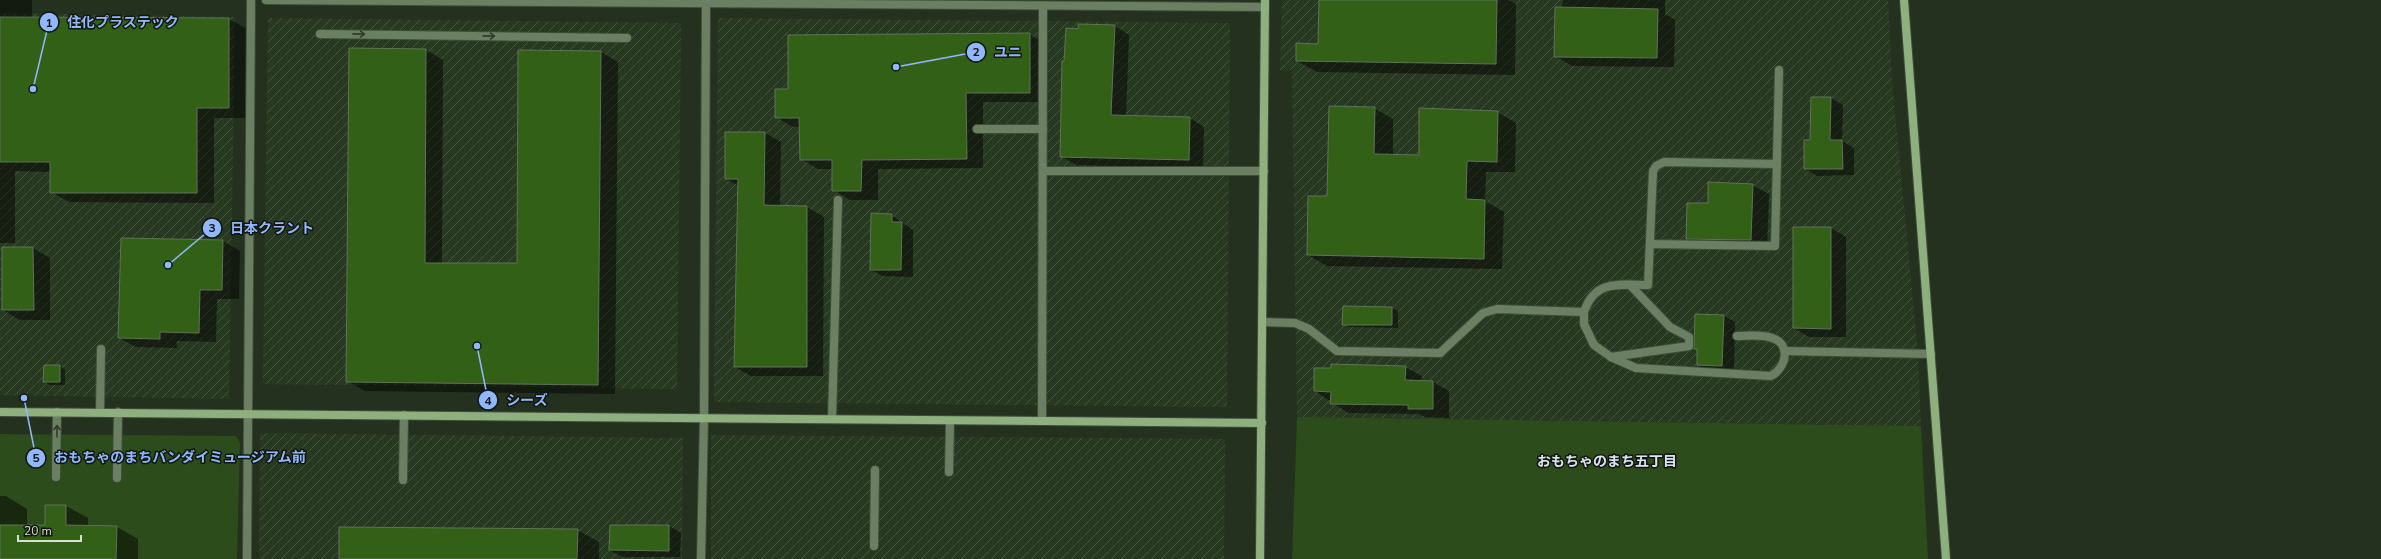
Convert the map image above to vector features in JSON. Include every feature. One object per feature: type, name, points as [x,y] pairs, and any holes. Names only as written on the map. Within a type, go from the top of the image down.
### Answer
[{"type":"street","points":[[247,559],[251,0]]},
{"type":"street","points":[[266,0],[706,2],[1043,6],[1265,4],[1260,559]]},
{"type":"street","points":[[1904,0],[1946,559]]},
{"type":"street","points":[[701,559],[704,418],[706,2]]},
{"type":"street","points":[[1042,421],[1043,6]]},
{"type":"street","points":[[320,34],[627,38]]},
{"type":"street","points":[[1650,244],[1775,246],[1779,70]]},
{"type":"street","points":[[977,129],[1043,129]]},
{"type":"street","points":[[1737,336],[1771,338],[1780,342],[1786,351],[1785,360],[1778,372],[1771,376],[1636,368],[1611,357],[1594,345],[1584,324],[1584,312],[1588,301],[1596,290],[1612,285],[1648,285],[1653,171],[1656,166],[1664,162],[1777,164]]},
{"type":"street","points":[[1043,171],[1264,171]]},
{"type":"street","points":[[832,419],[838,200]]},
{"type":"street","points":[[1611,357],[1689,346],[1689,337],[1670,327],[1630,285]]},
{"type":"street","points":[[1262,322],[1295,323],[1309,329],[1337,351],[1440,353],[1483,313],[1497,309],[1584,312]]},
{"type":"street","points":[[100,412],[101,349]]},
{"type":"street","points":[[1786,351],[1931,354]]},
{"type":"street","points":[[0,412],[1262,423]]},
{"type":"street","points":[[56,477],[57,412]]},
{"type":"street","points":[[117,478],[118,412]]},
{"type":"street","points":[[403,480],[404,415]]},
{"type":"street","points":[[949,472],[950,421]]},
{"type":"street","points":[[874,546],[875,470]]},
{"type":"shaded area","points":[[1282,0],[1888,0],[1892,81],[1918,353],[1921,426],[1297,417],[1292,70],[1280,71]]},
{"type":"shaded area","points":[[0,13],[235,17],[229,399],[0,395]]},
{"type":"shaded area","points":[[268,18],[681,23],[677,389],[263,384]]},
{"type":"shaded area","points":[[718,18],[1230,23],[1227,407],[714,402]]},
{"type":"shaded area","points":[[260,433],[683,438],[682,559],[259,559]]},
{"type":"shaded area","points":[[711,435],[1225,439],[1224,559],[711,559]]},
{"type":"green space","points":[[1297,417],[1921,426],[1928,559],[1292,559]]},
{"type":"green space","points":[[0,434],[236,436],[240,443],[237,559],[0,559]]},
{"type":"building","points":[[1319,0],[1497,0],[1496,64],[1296,61],[1296,43],[1318,44]]},
{"type":"building","points":[[1555,7],[1658,9],[1657,58],[1554,57]]},
{"type":"building","points":[[0,17],[229,18],[229,108],[197,108],[197,193],[50,193],[50,162],[0,162]]},
{"type":"building","points":[[1078,24],[1115,25],[1111,115],[1190,117],[1189,160],[1060,157],[1062,61],[1064,61],[1066,28],[1078,29]]},
{"type":"building","points":[[1030,33],[1030,93],[966,93],[967,159],[862,160],[861,191],[832,191],[832,160],[800,160],[799,118],[775,118],[775,89],[788,89],[788,35]]},
{"type":"building","points":[[349,48],[426,49],[425,263],[517,263],[518,50],[601,51],[598,385],[346,382]]},
{"type":"building","points":[[1811,97],[1831,97],[1830,140],[1842,140],[1843,169],[1804,169],[1804,140],[1810,140]]},
{"type":"building","points":[[1329,106],[1375,107],[1374,154],[1419,155],[1419,108],[1498,111],[1497,162],[1467,161],[1466,199],[1485,200],[1484,259],[1307,255],[1308,196],[1327,196]]},
{"type":"building","points":[[725,132],[765,132],[764,205],[807,206],[807,367],[734,367],[738,179],[725,179]]},
{"type":"building","points":[[1708,182],[1753,184],[1751,240],[1686,239],[1687,203],[1708,203]]},
{"type":"building","points":[[871,213],[892,214],[892,222],[902,222],[901,270],[870,270]]},
{"type":"building","points":[[1793,227],[1831,227],[1831,329],[1793,328]]},
{"type":"building","points":[[121,238],[223,240],[222,290],[200,290],[199,333],[160,332],[160,339],[118,338]]},
{"type":"building","points":[[2,247],[33,247],[34,310],[2,310]]},
{"type":"building","points":[[1343,306],[1392,307],[1392,325],[1342,325]]},
{"type":"building","points":[[1695,314],[1724,315],[1722,366],[1697,365],[1697,349],[1694,349]]},
{"type":"building","points":[[1331,364],[1406,366],[1405,380],[1433,381],[1433,409],[1408,409],[1408,405],[1330,404],[1331,392],[1314,391],[1314,368],[1331,368]]},
{"type":"building","points":[[44,365],[60,365],[60,382],[43,382]]},
{"type":"building","points":[[45,505],[66,505],[66,525],[117,526],[116,559],[0,559],[0,525],[45,525]]},
{"type":"building","points":[[610,525],[669,525],[669,551],[609,550]]},
{"type":"building","points":[[339,527],[578,529],[577,559],[339,559]]},
{"type":"place","name":"ユニ","points":[[896,67]]},
{"type":"place","name":"住化プラステック","points":[[33,89]]},
{"type":"place","name":"日本クラント","points":[[168,265]]},
{"type":"place","name":"シーズ","points":[[477,346]]},
{"type":"place","name":"おもちゃのまちバンダイミュージアム前","points":[[24,398]]},
{"type":"district","name":"おもちゃのまち五丁目","points":[[1607,461]]}]
